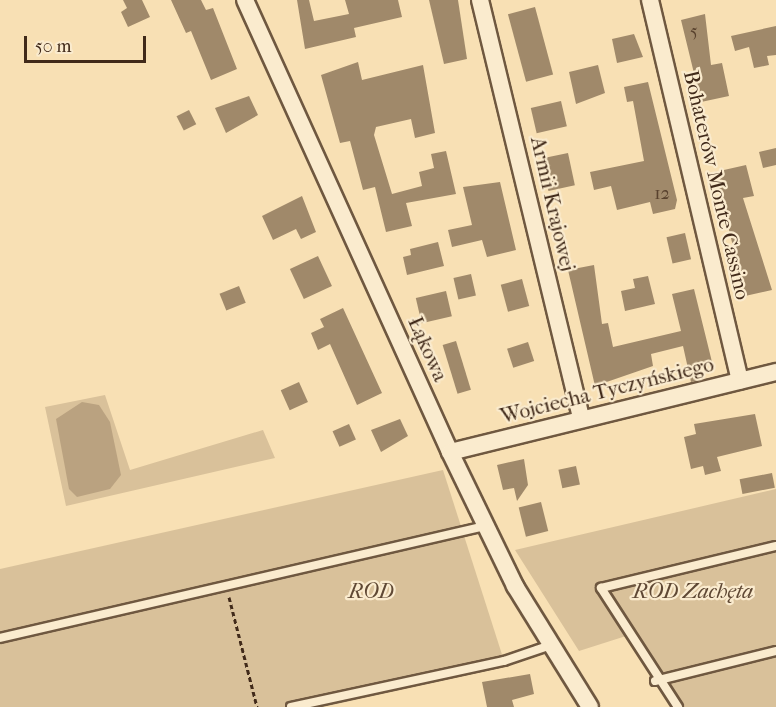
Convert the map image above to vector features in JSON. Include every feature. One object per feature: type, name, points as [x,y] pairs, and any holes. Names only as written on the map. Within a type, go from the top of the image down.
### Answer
[{"type":"street","name":"Łąkowa","points":[[245,0],[450,452],[486,526],[551,645],[590,707]]},
{"type":"street","name":"Armii Krajowej","points":[[480,0],[581,418]]},
{"type":"street","name":"Bohaterów Monte Cassino","points":[[650,0],[740,380]]},
{"type":"street","name":"Wojciecha Tyczyńskiego","points":[[450,452],[776,372]]},
{"type":"lane","points":[[0,638],[486,526]]},
{"type":"lane","points":[[678,707],[658,680],[601,588],[776,546]]},
{"type":"lane","points":[[291,707],[504,660],[551,645]]},
{"type":"lane","points":[[658,680],[776,651]]},
{"type":"path","points":[[226,586],[257,707]]},
{"type":"green space","points":[[105,395],[130,470],[263,430],[275,458],[66,506],[45,407]]},
{"type":"green space","name":"ROD","points":[[443,470],[506,667],[323,707],[0,707],[0,569]]},
{"type":"green space","name":"ROD Zachęta","points":[[776,489],[776,707],[671,707],[626,636],[579,651],[515,550]]},
{"type":"shaded area","points":[[82,402],[99,405],[110,422],[121,475],[110,489],[77,497],[69,489],[56,419]]},
{"type":"building","points":[[123,0],[142,0],[150,17],[128,27],[121,12],[127,8]]},
{"type":"building","points":[[171,0],[201,0],[206,10],[213,8],[237,69],[211,80],[191,31],[186,33]]},
{"type":"building","points":[[297,0],[309,0],[314,21],[349,14],[345,0],[398,0],[402,17],[354,28],[356,37],[305,49]]},
{"type":"building","points":[[429,0],[458,0],[467,59],[444,64]]},
{"type":"building","points":[[535,7],[553,75],[526,82],[508,14]]},
{"type":"building","points":[[705,14],[711,65],[722,63],[729,96],[701,102],[681,20]]},
{"type":"building","points":[[776,26],[776,55],[767,56],[769,65],[754,68],[749,47],[735,51],[731,36]]},
{"type":"building","points":[[634,34],[643,57],[617,63],[612,39]]},
{"type":"building","points":[[358,62],[362,80],[423,65],[435,133],[415,138],[411,119],[376,127],[374,135],[392,194],[422,186],[419,172],[434,168],[431,154],[446,151],[456,194],[406,203],[412,226],[386,232],[375,187],[363,190],[350,141],[340,143],[321,75]]},
{"type":"building","points":[[598,65],[605,93],[576,104],[569,72]]},
{"type":"building","points":[[648,82],[677,200],[675,209],[653,214],[650,202],[617,210],[611,186],[594,190],[590,172],[644,161],[633,101],[627,102],[624,87]]},
{"type":"building","points":[[249,96],[258,115],[226,133],[215,108]]},
{"type":"building","points":[[561,101],[567,126],[537,133],[531,108]]},
{"type":"building","points":[[189,110],[196,124],[184,131],[177,116]]},
{"type":"building","points":[[776,148],[776,165],[763,168],[759,152]]},
{"type":"building","points":[[568,153],[575,185],[548,191],[542,159]]},
{"type":"building","points":[[746,165],[754,196],[743,198],[772,290],[745,296],[715,172]]},
{"type":"building","points":[[500,182],[516,250],[487,257],[482,240],[452,247],[448,230],[472,225],[463,187]]},
{"type":"building","points":[[302,196],[316,232],[301,239],[296,229],[273,240],[262,216]]},
{"type":"building","points":[[685,233],[691,259],[673,264],[666,237]]},
{"type":"building","points":[[438,242],[444,266],[407,275],[403,257],[411,255],[410,249]]},
{"type":"building","points":[[318,256],[332,286],[304,299],[290,269]]},
{"type":"building","points":[[594,265],[602,324],[608,323],[613,347],[681,331],[672,294],[694,289],[712,362],[700,365],[703,379],[691,382],[683,346],[651,354],[653,366],[595,386],[568,270]]},
{"type":"building","points":[[471,274],[476,295],[458,299],[453,278]]},
{"type":"building","points":[[648,276],[655,304],[625,311],[621,291],[635,288],[633,279]]},
{"type":"building","points":[[522,279],[529,306],[508,312],[501,285]]},
{"type":"building","points":[[239,286],[246,303],[226,311],[220,294]]},
{"type":"building","points":[[446,291],[452,316],[422,323],[416,298]]},
{"type":"building","points":[[343,308],[382,393],[357,405],[330,344],[318,350],[311,333],[324,327],[320,319]]},
{"type":"building","points":[[456,341],[471,390],[458,394],[443,345]]},
{"type":"building","points":[[528,342],[534,361],[513,368],[507,349]]},
{"type":"building","points":[[299,382],[308,402],[290,410],[281,390]]},
{"type":"building","points":[[755,414],[762,446],[717,457],[721,471],[705,475],[703,466],[691,469],[684,437],[696,434],[694,424]]},
{"type":"building","points":[[400,419],[408,436],[381,452],[371,430]]},
{"type":"building","points":[[349,424],[356,440],[339,447],[333,431]]},
{"type":"building","points":[[524,459],[528,485],[517,501],[514,488],[503,490],[497,465]]},
{"type":"building","points":[[576,466],[580,485],[562,488],[558,470]]},
{"type":"building","points":[[772,473],[775,488],[742,494],[740,479]]},
{"type":"building","points":[[541,502],[548,531],[526,537],[519,508]]},
{"type":"building","points":[[530,674],[534,694],[512,700],[514,707],[487,707],[482,682]]}]
